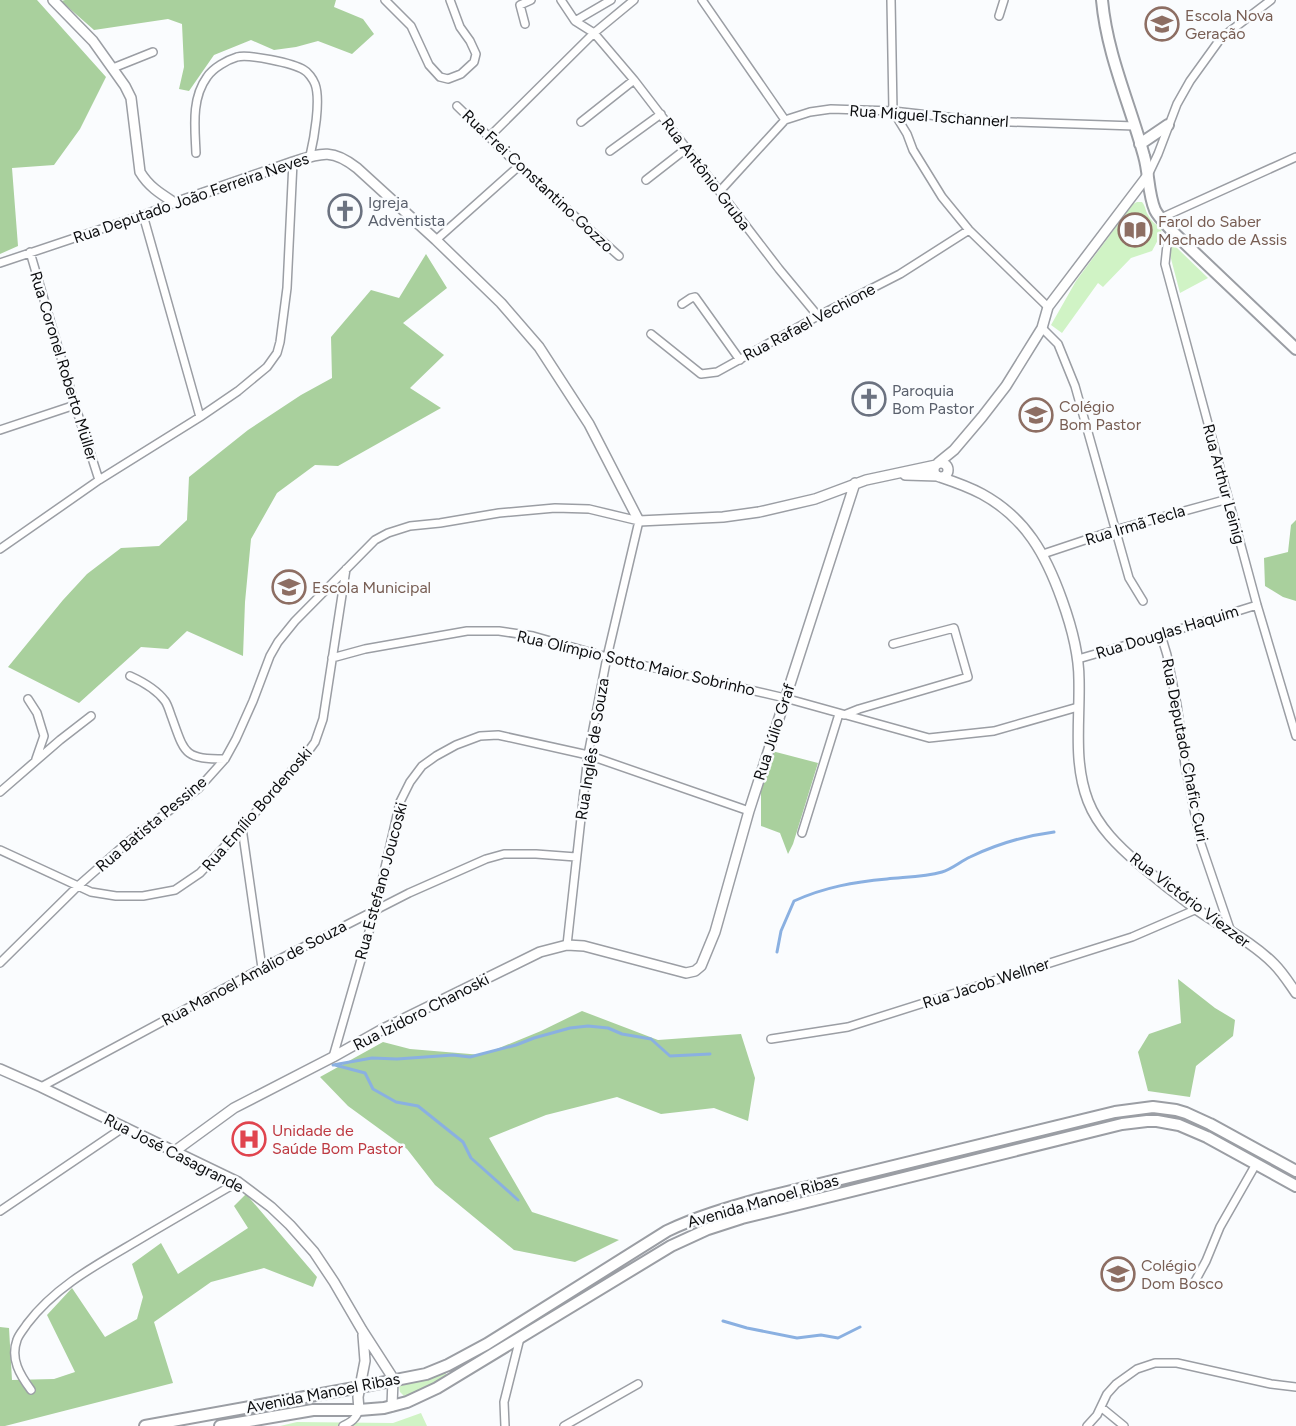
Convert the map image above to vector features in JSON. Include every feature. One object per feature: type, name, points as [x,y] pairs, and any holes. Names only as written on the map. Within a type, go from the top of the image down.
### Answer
[{"type":"main road","points":[[1102,0],[1107,37],[1140,144],[1154,207],[1173,232],[1296,349]]},
{"type":"main road","points":[[1140,144],[1168,125]]},
{"type":"main road","name":"Avenida Manoel Ribas","points":[[145,1426],[426,1374],[487,1344],[667,1231],[706,1214],[1129,1109],[1164,1108],[1197,1117],[1296,1171]]},
{"type":"main road","name":"Avenida Manoel Ribas","points":[[220,1426],[313,1410],[359,1410],[407,1402],[426,1395],[678,1242],[708,1228],[1122,1124],[1157,1120],[1192,1130],[1296,1186]]},
{"type":"main road","points":[[999,1141],[995,1147],[1001,1154]]},
{"type":"main road","points":[[965,1149],[969,1157],[965,1163]]},
{"type":"main road","points":[[742,1218],[758,1205],[759,1199]]},
{"type":"main road","points":[[520,1338],[520,1331],[532,1315]]},
{"type":"main road","points":[[472,1367],[488,1352],[487,1344]]},
{"type":"street","points":[[54,0],[93,41],[125,86],[131,98],[140,172],[160,194],[175,202]]},
{"type":"street","points":[[386,0],[411,26],[429,65],[440,78],[448,79],[461,74],[474,62],[476,54],[460,27],[450,0]]},
{"type":"street","points":[[525,24],[520,5],[531,0]]},
{"type":"street","points":[[561,0],[575,21],[611,0],[617,14]]},
{"type":"street","points":[[489,137],[594,33],[634,0]]},
{"type":"street","points":[[702,0],[785,120],[720,191]]},
{"type":"street","points":[[891,0],[893,111],[913,150],[942,197],[969,230],[1048,307]]},
{"type":"street","points":[[999,16],[1004,0]]},
{"type":"street","points":[[939,477],[946,474],[942,466],[1006,386],[1042,328],[1048,307],[1148,175],[1177,104],[1190,81],[1221,38],[1271,0]]},
{"type":"street","name":"Rua Antônio Gruba","points":[[575,21],[594,33],[634,80],[779,269],[818,315]]},
{"type":"street","points":[[113,68],[153,52]]},
{"type":"street","points":[[196,153],[196,108],[199,93],[207,76],[225,62],[239,56],[289,64],[306,70],[315,83],[318,100],[310,156]]},
{"type":"street","points":[[581,122],[634,80]]},
{"type":"street","name":"Rua Frei Constantino Gozzo","points":[[457,106],[519,166],[619,256]]},
{"type":"street","name":"Rua Miguel Tschannerl","points":[[785,120],[810,112],[831,109],[893,111],[982,121],[1135,126]]},
{"type":"street","points":[[610,151],[661,114]]},
{"type":"street","points":[[646,180],[687,148]]},
{"type":"street","name":"Rua Deputado João Ferreira Neves","points":[[0,263],[310,156],[326,154],[344,158],[436,240],[501,303],[539,347],[590,424],[639,520]]},
{"type":"street","points":[[1161,218],[1296,157]]},
{"type":"street","points":[[0,549],[99,480],[200,417],[238,391],[267,367],[277,353],[280,342],[287,288],[293,162]]},
{"type":"street","points":[[436,240],[519,166]]},
{"type":"street","points":[[143,215],[200,417]]},
{"type":"street","name":"Rua Rafael Vechione","points":[[651,334],[701,374],[717,372],[818,315],[900,274],[969,230]]},
{"type":"street","name":"Rua Arthur Leinig","points":[[1173,232],[1167,245],[1165,264],[1257,605],[1296,736]]},
{"type":"street","name":"Rua Coronel Roberto Müller","points":[[30,252],[99,480]]},
{"type":"street","points":[[682,304],[695,297],[740,360]]},
{"type":"street","points":[[1042,328],[1058,344],[1076,386],[1129,578],[1143,601]]},
{"type":"street","points":[[0,430],[75,405]]},
{"type":"street","name":"Rua Victório Viezzer","points":[[639,520],[723,517],[759,513],[815,499],[855,483],[887,474],[942,466],[968,487]]},
{"type":"street","name":"Rua Victório Viezzer","points":[[887,474],[939,477],[968,487],[1007,511],[1029,533],[1051,570],[1065,607],[1078,659],[1080,682],[1078,748],[1088,802],[1107,832],[1129,856],[1197,909],[1273,963],[1296,993]]},
{"type":"street","name":"Rua Júlio Graf","points":[[686,973],[701,966],[711,940],[749,811],[855,483]]},
{"type":"street","name":"Rua Irmã Tecla","points":[[1043,554],[1115,530],[1228,499]]},
{"type":"street","name":"Rua Batista Pessine","points":[[0,963],[78,886],[128,842],[199,788],[225,759],[253,702],[270,656],[278,642],[295,621],[375,540],[410,526],[499,513],[555,508],[589,509],[639,520]]},
{"type":"street","name":"Rua Inglês de Souza","points":[[567,945],[588,755],[607,657],[639,520]]},
{"type":"street","name":"Rua Emílio Bordenoski","points":[[0,850],[92,892],[116,896],[143,896],[175,890],[200,873],[242,828],[315,742],[324,719],[346,569]]},
{"type":"street","name":"Rua Douglas Haquim","points":[[1078,659],[1257,605]]},
{"type":"street","points":[[802,833],[842,715],[968,677],[954,628],[893,645]]},
{"type":"street","name":"Rua Olímpio Sotto Maior Sobrinho","points":[[332,658],[365,649],[467,631],[499,630],[533,636],[607,657],[785,698],[929,738],[994,731],[1078,707]]},
{"type":"street","name":"Rua Deputado Chafic Curi","points":[[1161,635],[1177,705],[1185,765],[1201,844],[1232,932]]},
{"type":"street","points":[[130,676],[142,682],[165,701],[179,741],[189,754],[205,759],[225,759]]},
{"type":"street","points":[[28,699],[37,713],[44,736],[35,761]]},
{"type":"street","points":[[0,792],[60,740],[92,716]]},
{"type":"street","name":"Rua Estefano Joucoski","points":[[333,1057],[375,911],[400,802],[410,782],[422,766],[436,756],[480,736],[498,735],[588,755],[749,811]]},
{"type":"street","points":[[242,828],[262,968]]},
{"type":"street","name":"Rua Manoel Amálio de Souza","points":[[41,1087],[262,968],[409,893],[486,858],[504,854],[576,857]]},
{"type":"street","name":"Rua Jacob Wellner","points":[[771,1039],[848,1027],[1132,936],[1197,909]]},
{"type":"street","name":"Rua Izidoro Chanoski","points":[[175,1151],[234,1108],[381,1030],[540,952],[567,945],[584,946],[686,973]]},
{"type":"street","name":"Rua José Casagrande","points":[[0,1069],[238,1182],[278,1213],[314,1252],[393,1380]]},
{"type":"street","points":[[0,1211],[124,1127]]},
{"type":"street","points":[[1193,1285],[1220,1227],[1256,1164]]},
{"type":"street","points":[[31,1390],[16,1365],[16,1342],[33,1316],[55,1293],[83,1273],[238,1182]]},
{"type":"street","name":"Rua José Casagrande","points":[[359,1410],[358,1397],[365,1361],[362,1330]]},
{"type":"street","points":[[506,1425],[504,1402],[520,1338]]},
{"type":"street","points":[[1087,1426],[1102,1408],[1107,1394],[1123,1378],[1146,1365],[1162,1362],[1296,1387]]},
{"type":"street","points":[[392,1406],[393,1380]]},
{"type":"street","points":[[564,1426],[639,1384]]},
{"type":"street","points":[[1102,1408],[1124,1426]]},
{"type":"street","points":[[343,1426],[353,1421],[359,1410]]},
{"type":"green space","points":[[0,0],[37,0],[106,77],[80,129],[54,165],[12,168],[18,246],[0,254]]},
{"type":"green space","points":[[336,0],[334,7],[363,19],[374,34],[352,54],[318,41],[274,50],[251,40],[214,55],[189,91],[179,89],[184,67],[182,24],[168,19],[94,30],[61,1]]},
{"type":"green space","points":[[1142,202],[1151,219],[1162,229],[1152,251],[1131,258],[1103,287],[1098,283],[1062,333],[1051,325],[1076,281],[1133,204]]},
{"type":"green space","points":[[1171,246],[1175,246],[1208,278],[1180,293],[1169,251]]},
{"type":"green space","points":[[426,254],[447,288],[403,323],[444,355],[410,388],[441,408],[338,466],[315,465],[277,493],[251,539],[243,656],[187,631],[168,649],[141,647],[79,703],[8,667],[87,574],[121,548],[159,546],[187,520],[189,477],[248,430],[301,395],[332,378],[331,337],[371,290],[399,298]]},
{"type":"green space","points":[[1296,520],[1296,601],[1283,597],[1265,586],[1264,558],[1288,552],[1291,525]]},
{"type":"green space","points":[[772,751],[818,763],[788,854],[780,833],[761,826],[761,784]]},
{"type":"green space","points":[[1178,979],[1215,1008],[1235,1020],[1233,1036],[1196,1066],[1190,1097],[1148,1091],[1138,1052],[1149,1034],[1181,1023]]},
{"type":"green space","points":[[582,1011],[658,1040],[741,1034],[755,1078],[748,1121],[714,1108],[661,1114],[617,1097],[546,1115],[489,1138],[532,1212],[619,1240],[575,1262],[514,1250],[435,1185],[407,1149],[348,1106],[320,1077],[383,1042],[410,1049],[482,1055]]},
{"type":"green space","points":[[246,1194],[317,1277],[313,1287],[264,1268],[211,1282],[154,1322],[173,1383],[0,1426],[0,1327],[9,1328],[12,1380],[54,1379],[75,1372],[47,1315],[72,1288],[105,1337],[137,1319],[143,1297],[132,1264],[161,1243],[178,1274],[248,1228],[234,1206]]},
{"type":"green space","points":[[445,1372],[448,1377],[425,1389],[404,1396],[400,1392],[399,1387],[402,1384]]},
{"type":"green space","points":[[421,1413],[427,1426],[280,1426],[297,1422],[393,1423]]},
{"type":"waterway","points":[[777,952],[781,931],[794,901],[817,892],[851,884],[942,872],[1001,844],[1054,832]]},
{"type":"waterway","points":[[333,1065],[372,1058],[397,1059],[453,1055],[470,1057],[570,1028],[588,1026],[608,1028],[622,1034],[651,1039],[670,1056],[710,1054]]},
{"type":"waterway","points":[[335,1065],[365,1073],[373,1089],[396,1102],[418,1106],[463,1142],[471,1158],[518,1200]]},
{"type":"waterway","points":[[723,1321],[797,1338],[821,1335],[838,1338],[860,1327]]},
{"type":"place","name":"Escola Nova Geração","points":[[1162,24]]},
{"type":"place","name":"Igreja Adventista","points":[[345,211]]},
{"type":"place","name":"Farol do Saber Machado de Assis","points":[[1135,230]]},
{"type":"place","name":"Paroquia Bom Pastor","points":[[869,399]]},
{"type":"place","name":"Colégio Bom Pastor","points":[[1036,415]]},
{"type":"place","name":"Escola Municipal","points":[[289,587]]},
{"type":"place","name":"Unidade de Saúde Bom Pastor","points":[[249,1139]]},
{"type":"place","name":"Colégio Dom Bosco","points":[[1118,1274]]}]
